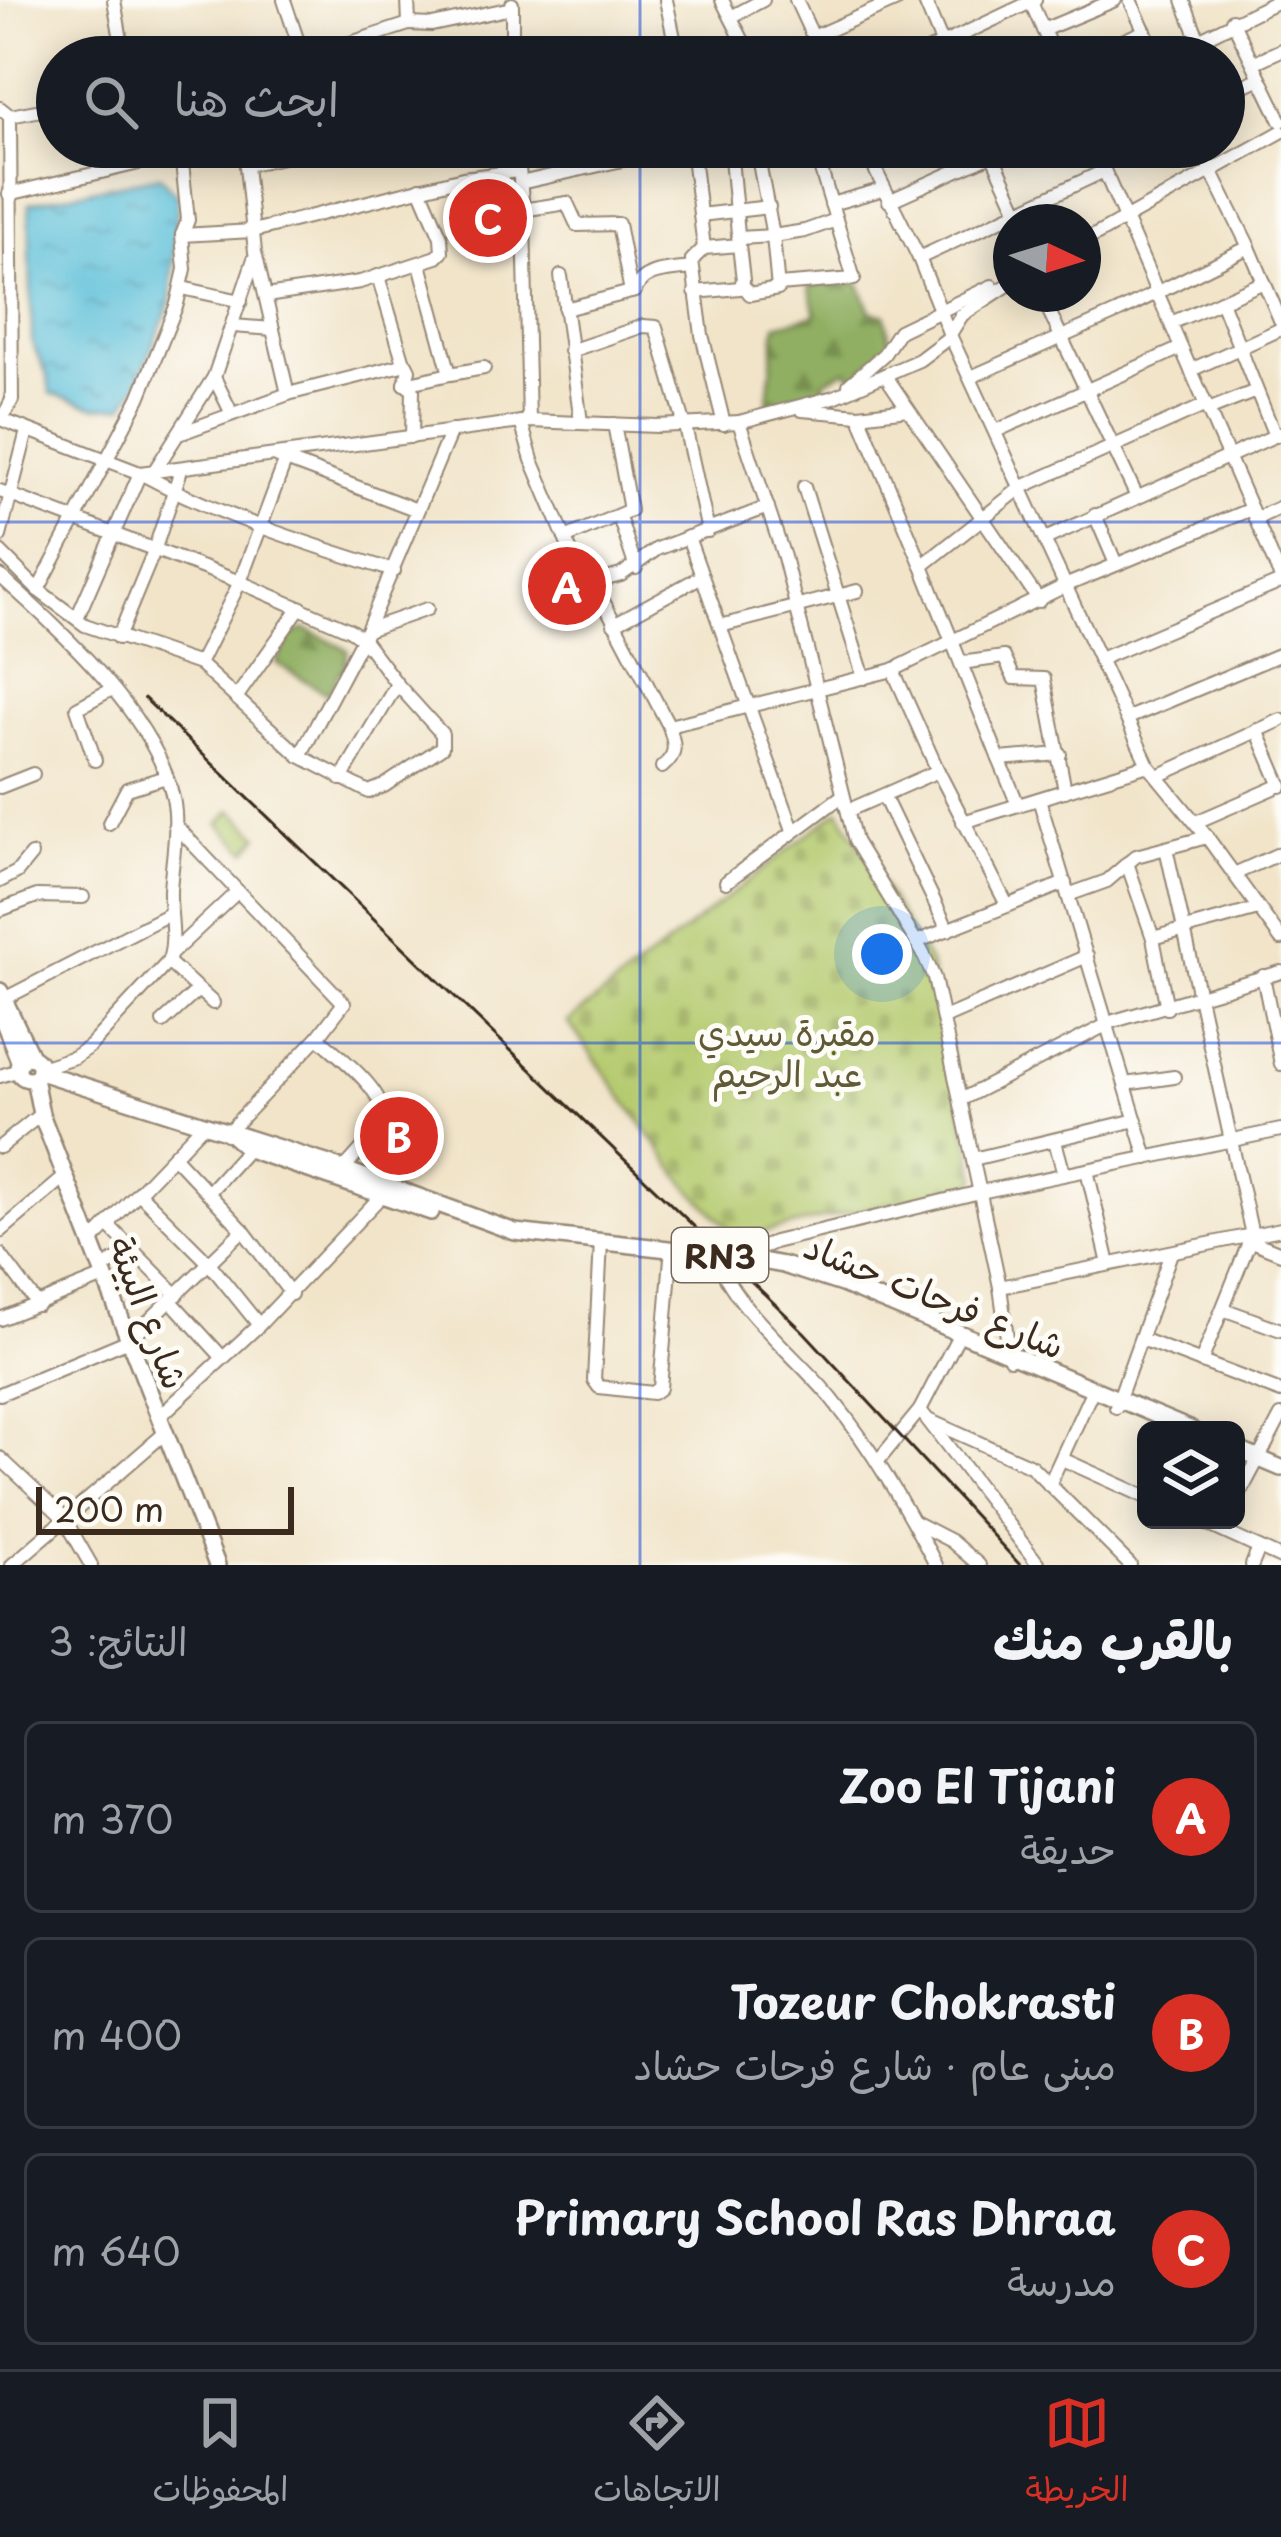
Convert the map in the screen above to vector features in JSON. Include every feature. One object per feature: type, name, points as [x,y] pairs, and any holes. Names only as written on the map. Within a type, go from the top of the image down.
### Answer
[{"type":"main road","points":[[1,1001],[31,1068]]},
{"type":"main road","name":"شارع البيئة","points":[[31,1068],[41,1114],[218,1565]]},
{"type":"main road","name":"شارع فرحات حشاد","points":[[31,1068],[248,1137],[386,1191],[515,1232],[671,1258],[717,1258]]},
{"type":"main road","name":"شارع فرحات حشاد","points":[[230,1135],[248,1149],[344,1169],[386,1191]]},
{"type":"main road","name":"شارع فرحات حشاد","points":[[600,1246],[717,1258],[824,1278],[1092,1394],[1167,1421]]},
{"type":"main road","name":"شارع فرحات حشاد","points":[[1118,1403],[1152,1421]]},
{"type":"main road","points":[[1245,1455],[1281,1477]]},
{"type":"main road","points":[[1245,1461],[1281,1468]]},
{"type":"street","points":[[114,0],[120,36]]},
{"type":"street","points":[[284,0],[298,36]]},
{"type":"street","points":[[408,0],[409,24]]},
{"type":"street","points":[[666,0],[674,36]]},
{"type":"street","points":[[722,0],[740,36]]},
{"type":"street","points":[[730,17],[763,0]]},
{"type":"street","points":[[796,0],[812,36]]},
{"type":"street","points":[[817,36],[897,0]]},
{"type":"street","points":[[924,0],[940,36]]},
{"type":"street","points":[[1043,29],[1114,0]]},
{"type":"street","points":[[1130,0],[1147,36]]},
{"type":"street","points":[[1183,0],[1197,36]]},
{"type":"street","points":[[1202,36],[1258,4],[1280,0]]},
{"type":"street","points":[[971,36],[1032,1],[1046,36]]},
{"type":"street","points":[[372,36],[409,24],[432,26],[512,4],[512,36]]},
{"type":"street","points":[[1232,20],[1240,36]]},
{"type":"street","points":[[1136,36],[1145,32]]},
{"type":"street","points":[[1245,47],[1281,122]]},
{"type":"street","points":[[1253,63],[1281,50]]},
{"type":"street","points":[[1245,85],[1260,78]]},
{"type":"street","points":[[36,109],[5,112],[12,400],[1,419],[104,461],[147,473],[175,492],[260,525],[394,571]]},
{"type":"street","points":[[1245,153],[1281,132]]},
{"type":"street","points":[[10,194],[120,168]]},
{"type":"street","points":[[38,590],[139,398],[182,288],[182,235],[188,220],[183,168]]},
{"type":"street","points":[[248,168],[255,252],[288,394]]},
{"type":"street","points":[[518,168],[525,421],[532,460],[588,584],[601,597],[669,726],[676,749],[662,767]]},
{"type":"street","points":[[182,235],[253,231],[420,188],[561,168]]},
{"type":"street","points":[[694,168],[704,248]]},
{"type":"street","points":[[732,168],[742,284],[750,294],[776,292],[778,285],[761,168]]},
{"type":"street","points":[[778,285],[854,279],[820,168]]},
{"type":"street","points":[[874,168],[1153,770],[1281,939]]},
{"type":"street","points":[[831,204],[886,195],[950,168]]},
{"type":"street","points":[[999,168],[1015,204]]},
{"type":"street","points":[[1100,658],[1281,580],[1103,168]]},
{"type":"street","points":[[1191,370],[1281,326],[1249,247],[1209,168]]},
{"type":"street","points":[[1101,233],[1218,168]]},
{"type":"street","points":[[1042,204],[1104,171]]},
{"type":"street","points":[[266,296],[378,276],[437,257],[442,248],[420,188]]},
{"type":"street","points":[[523,210],[567,203],[577,225],[618,224],[631,292]]},
{"type":"street","points":[[700,215],[769,207]]},
{"type":"street","points":[[724,424],[702,335],[692,268],[695,254],[704,248],[836,220]]},
{"type":"street","points":[[919,258],[993,227]]},
{"type":"street","points":[[971,377],[1249,247]]},
{"type":"street","points":[[77,618],[113,535],[147,473],[180,433],[214,377],[255,252]]},
{"type":"street","points":[[420,264],[450,374]]},
{"type":"street","points":[[565,309],[631,292],[649,274],[692,268]]},
{"type":"street","points":[[378,276],[409,370],[405,384]]},
{"type":"street","points":[[561,276],[581,422]]},
{"type":"street","points":[[1171,323],[1264,282]]},
{"type":"street","points":[[695,292],[736,289],[742,284]]},
{"type":"street","points":[[834,397],[884,354],[899,331],[939,308],[993,287]]},
{"type":"street","points":[[182,288],[241,301]]},
{"type":"street","points":[[147,473],[525,421],[685,426],[739,422],[834,397],[932,352],[962,315],[993,293]]},
{"type":"street","points":[[1045,538],[1278,434],[1221,301]]},
{"type":"street","points":[[1050,312],[1136,495]]},
{"type":"street","points":[[233,326],[273,329]]},
{"type":"street","points":[[570,351],[643,326],[656,327],[685,426],[708,531]]},
{"type":"street","points":[[996,431],[1181,348]]},
{"type":"street","points":[[884,354],[908,409],[1039,601]]},
{"type":"street","points":[[180,433],[288,394],[404,363]]},
{"type":"street","points":[[405,384],[484,368]]},
{"type":"street","points":[[214,377],[232,414]]},
{"type":"street","points":[[405,384],[413,390],[412,436]]},
{"type":"street","points":[[922,566],[1022,488],[1112,445],[1256,391]]},
{"type":"street","points":[[796,409],[859,415],[908,409]]},
{"type":"street","points":[[859,415],[1018,805]]},
{"type":"street","points":[[739,422],[797,606],[842,796],[862,856],[930,965],[962,1099],[1010,1358]]},
{"type":"street","points":[[565,538],[619,517],[631,506],[614,424]]},
{"type":"street","points":[[0,536],[6,493],[27,431]]},
{"type":"street","points":[[299,756],[365,634],[452,431]]},
{"type":"street","points":[[270,456],[417,510]]},
{"type":"street","points":[[199,664],[240,581],[286,459]]},
{"type":"street","points":[[118,638],[182,470]]},
{"type":"street","points":[[804,487],[864,678]]},
{"type":"street","points":[[0,552],[38,590],[90,628],[199,664],[299,756],[340,779],[374,792],[442,747],[442,734],[397,684],[365,634],[240,581],[6,493]]},
{"type":"street","points":[[588,584],[636,568],[650,554],[767,507]]},
{"type":"street","points":[[669,726],[893,670],[1116,564],[1281,507]]},
{"type":"street","points":[[1095,515],[1116,564]]},
{"type":"street","points":[[619,517],[636,568]]},
{"type":"street","points":[[688,537],[794,830]]},
{"type":"street","points":[[614,624],[702,576]]},
{"type":"street","points":[[0,577],[77,646],[112,689],[166,777],[175,824],[171,957],[213,1003]]},
{"type":"street","points":[[720,626],[857,591]]},
{"type":"street","points":[[236,698],[300,607]]},
{"type":"street","points":[[365,634],[427,609]]},
{"type":"street","points":[[1128,718],[1281,654]]},
{"type":"street","points":[[961,663],[1001,657],[1014,678],[1044,679],[1065,791]]},
{"type":"street","points":[[893,670],[1007,905]]},
{"type":"street","points":[[340,779],[397,684]]},
{"type":"street","points":[[95,760],[77,708],[112,689]]},
{"type":"street","points":[[963,822],[1153,770],[1281,720]]},
{"type":"street","points":[[1196,822],[1281,785],[1257,730]]},
{"type":"street","points":[[999,759],[1060,754]]},
{"type":"street","points":[[849,811],[938,771]]},
{"type":"street","points":[[0,787],[33,774]]},
{"type":"street","points":[[109,823],[123,792],[166,777]]},
{"type":"street","points":[[726,882],[842,796]]},
{"type":"street","points":[[884,797],[948,930]]},
{"type":"street","points":[[1040,799],[1147,1158]]},
{"type":"street","points":[[175,824],[344,1000],[344,1009],[230,1135]]},
{"type":"street","points":[[916,942],[1007,905],[1107,881],[1136,856],[1207,837]]},
{"type":"street","points":[[1166,848],[1251,1238],[1201,1362]]},
{"type":"street","points":[[1234,874],[1281,854]]},
{"type":"street","points":[[0,881],[17,872],[31,855]]},
{"type":"street","points":[[1126,863],[1153,938],[1166,1008]]},
{"type":"street","points":[[0,1076],[74,1057],[90,1046],[237,892]]},
{"type":"street","points":[[0,910],[37,896],[82,897]]},
{"type":"street","points":[[1153,938],[1258,909]]},
{"type":"street","points":[[1,1001],[169,914]]},
{"type":"street","points":[[944,1018],[1087,956]]},
{"type":"street","points":[[962,1099],[1108,1025],[1281,972]]},
{"type":"street","points":[[1263,976],[1281,1064]]},
{"type":"street","points":[[164,1022],[198,990]]},
{"type":"street","points":[[318,1037],[377,1094],[382,1107],[382,1118],[344,1169]]},
{"type":"street","points":[[1125,1084],[1174,1077]]},
{"type":"street","points":[[0,1147],[41,1114]]},
{"type":"street","points":[[974,1159],[1136,1120]]},
{"type":"street","points":[[91,1242],[202,1126]]},
{"type":"street","points":[[742,1262],[774,1242],[980,1192],[1281,1130]]},
{"type":"street","points":[[1055,1141],[1064,1174]]},
{"type":"street","points":[[208,1193],[248,1149]]},
{"type":"street","points":[[175,1158],[243,1230],[291,1294]]},
{"type":"street","points":[[1087,1170],[1109,1264]]},
{"type":"street","points":[[0,1232],[66,1176]]},
{"type":"street","points":[[14,1564],[162,1425],[386,1191]]},
{"type":"street","points":[[140,1194],[209,1263],[259,1325]]},
{"type":"street","points":[[110,1226],[224,1358]]},
{"type":"street","points":[[1000,1287],[1281,1229]]},
{"type":"street","points":[[0,1394],[129,1340],[243,1230]]},
{"type":"street","points":[[1251,1238],[1281,1253]]},
{"type":"street","points":[[600,1246],[594,1380],[599,1388],[653,1393],[662,1385],[671,1258]]},
{"type":"street","points":[[0,1319],[102,1273],[133,1250]]},
{"type":"street","points":[[1118,1403],[1171,1253]]},
{"type":"street","points":[[0,1254],[38,1305]]},
{"type":"street","points":[[717,1258],[751,1310],[829,1395],[878,1461],[936,1565]]},
{"type":"street","points":[[1223,1309],[1281,1330]]},
{"type":"street","points":[[878,1461],[924,1415],[958,1336]]},
{"type":"street","points":[[1141,1339],[1281,1392]]},
{"type":"street","points":[[1049,1485],[1092,1394]]},
{"type":"street","points":[[924,1415],[1020,1459],[1130,1565]]},
{"type":"street","points":[[924,1415],[1039,1565]]},
{"type":"street","points":[[1245,1487],[1281,1416]]},
{"type":"street","points":[[0,1458],[64,1518],[92,1565]]},
{"type":"street","points":[[1062,1460],[1137,1492]]},
{"type":"street","points":[[913,1521],[950,1541],[979,1565]]},
{"type":"street","points":[[1227,1529],[1281,1558]]},
{"type":"street","points":[[1252,1565],[1258,1548]]},
{"type":"green space","points":[[859,283],[871,311],[885,315],[891,346],[853,379],[847,369],[823,382],[827,396],[767,410],[776,325],[816,315],[809,285]]},
{"type":"green space","points":[[571,563],[584,592],[583,603],[568,614],[549,580]]},
{"type":"green space","points":[[305,629],[348,650],[345,665],[327,694],[276,663],[291,634]]},
{"type":"green space","points":[[232,810],[259,836],[247,851],[219,824]]},
{"type":"green space","name":"مقبرة سيدي عبد الرحيم","points":[[839,810],[930,965],[977,1178],[971,1185],[738,1238],[684,1182],[568,1022]]},
{"type":"water","points":[[159,176],[178,196],[171,301],[135,389],[124,406],[95,407],[50,393],[32,343],[29,203]]},
{"type":"railway","points":[[144,698],[804,1332],[1020,1565]]},
{"type":"place","name":"Primary School Ras Dhraa","points":[[488,218]]},
{"type":"place","name":"Zoo El Tijani","points":[[567,586]]},
{"type":"place","name":"Tozeur Chokrasti","points":[[399,1136]]}]
